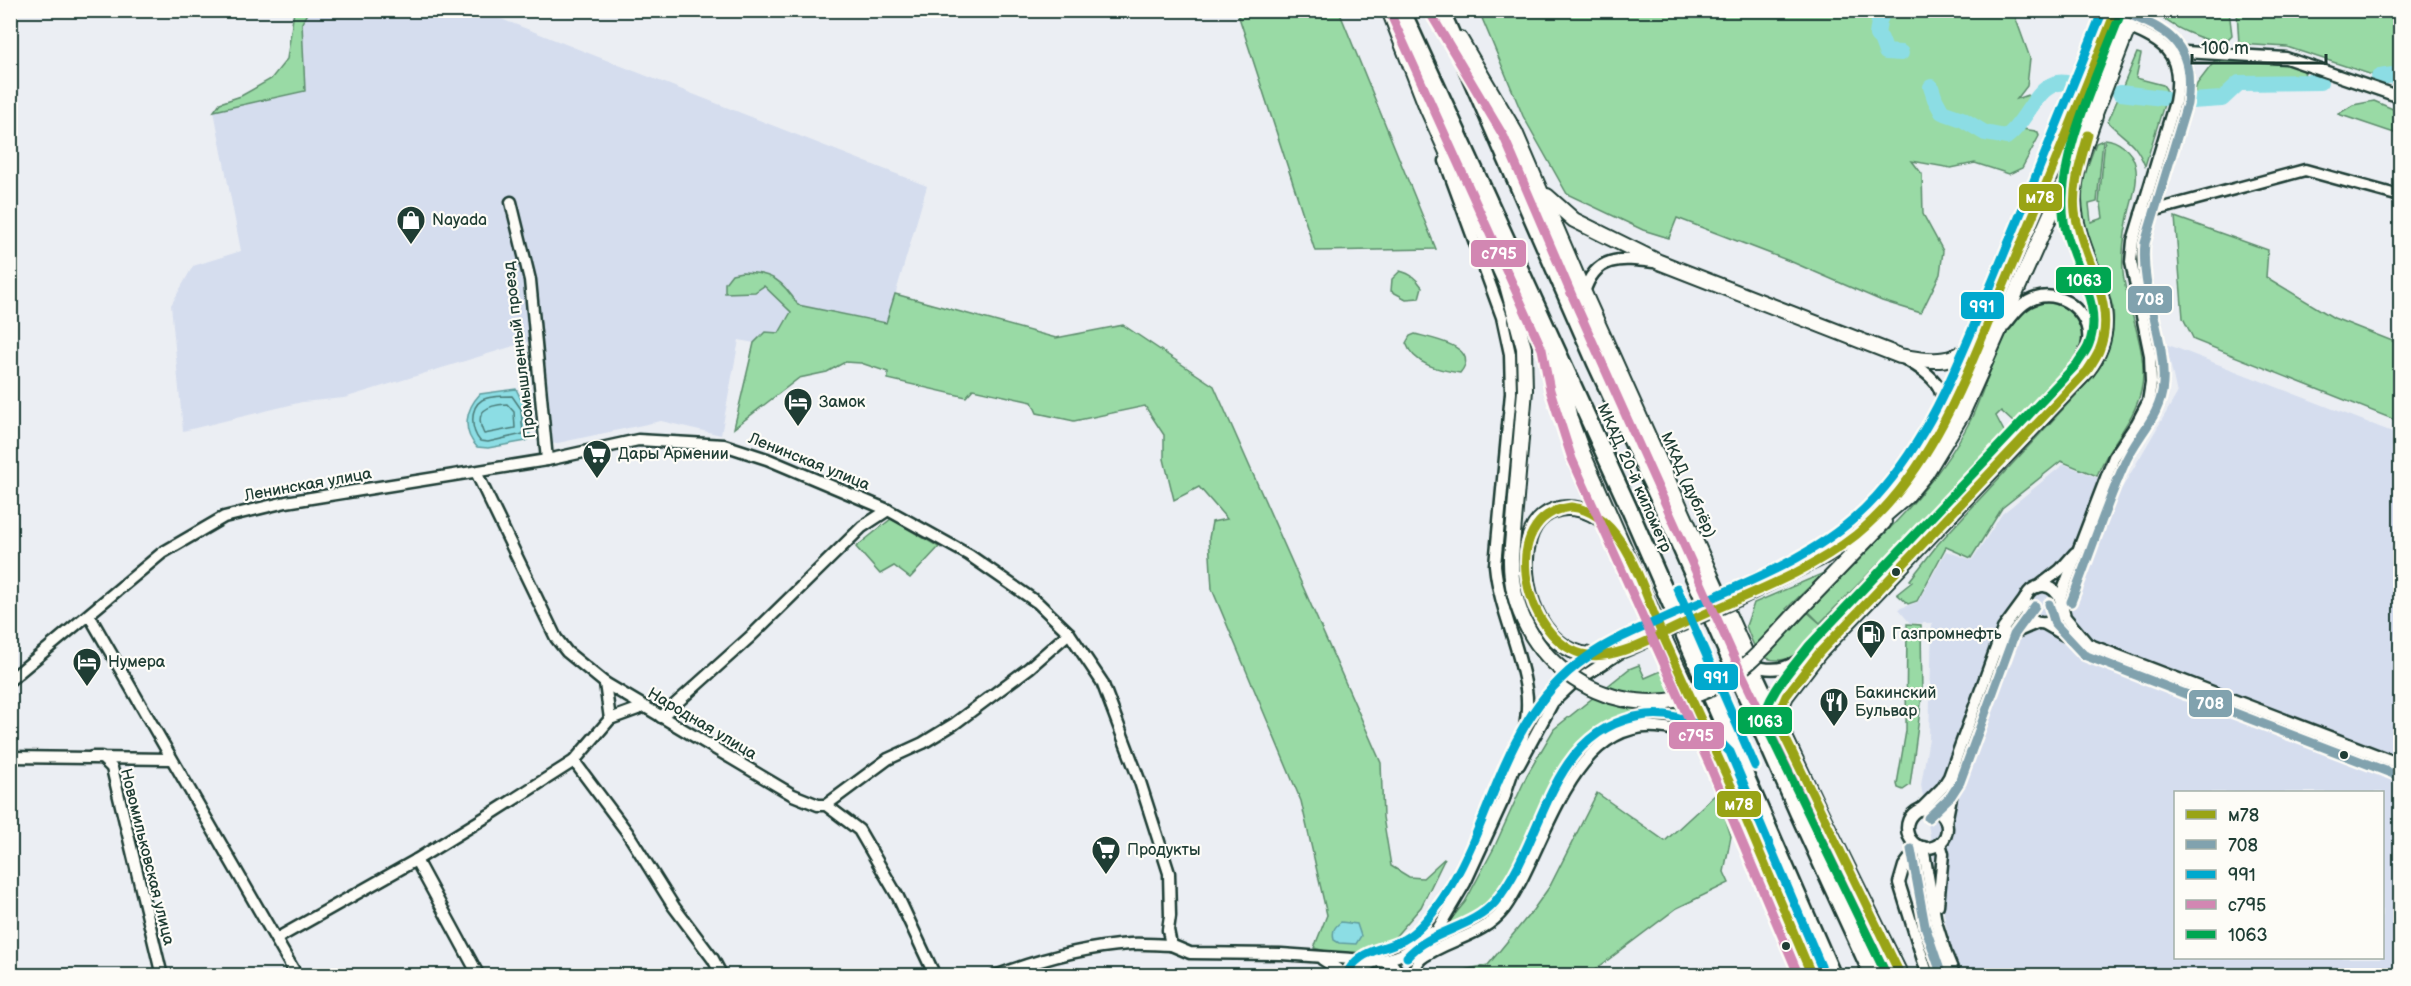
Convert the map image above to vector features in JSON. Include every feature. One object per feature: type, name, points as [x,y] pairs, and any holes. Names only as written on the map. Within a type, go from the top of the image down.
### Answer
[{"type":"highway","name":"МКАД, 20-й километр","points":[[1402,10],[1628,506],[1830,969]]},
{"type":"highway","name":"МКАД, 20-й километр","points":[[1442,10],[1595,362],[1698,584],[1798,813],[1873,975]]},
{"type":"main road","points":[[1389,10],[1426,108],[1508,285],[1524,348],[1525,390],[1511,558],[1517,604],[1523,621],[1546,656],[1589,688],[1608,696],[1631,701],[1674,700],[1712,688],[1732,676],[1750,661],[1906,497],[1941,451],[1962,414],[2095,116]]},
{"type":"main road","name":"МКАД (дублёр)","points":[[1442,10],[1515,132],[1542,190],[1584,293],[1751,665],[1901,975]]},
{"type":"main road","points":[[1776,719],[1786,696],[1820,653],[2086,371],[2099,353],[2105,334],[2104,303],[2076,220],[2074,199],[2076,176],[2095,116],[2135,10]]},
{"type":"main road","points":[[1856,534],[1911,475],[1938,435],[1976,353],[2115,16]]},
{"type":"main road","points":[[1542,190],[1574,220],[1659,262],[1900,356],[1922,361],[1951,360],[1965,352],[1976,340],[1990,316]]},
{"type":"main road","points":[[1554,345],[1570,419],[1624,547],[1720,759],[1812,975]]},
{"type":"main road","points":[[1624,547],[1608,526],[1591,512],[1569,507],[1545,516],[1533,528],[1528,544],[1526,567],[1533,602],[1545,628],[1563,647],[1591,655],[1627,649],[1801,569],[1884,516],[1906,497]]},
{"type":"street","points":[[2079,548],[2060,570],[2028,593],[2003,629],[1949,777],[1942,788],[1912,816],[1908,825],[1911,839],[1921,846],[1932,847],[1940,843],[1946,833],[1953,779],[2004,642],[2009,635],[2019,629],[2056,618],[2060,613],[2061,599],[2114,457],[2148,402],[2150,355],[2131,262],[2133,241],[2175,102],[2179,82],[2178,69],[2168,51],[2161,45],[2128,28],[2115,16]]},
{"type":"street","points":[[2168,51],[2286,58],[2400,97]]},
{"type":"street","points":[[1426,108],[1502,317],[1510,354],[1511,393],[1496,565],[1497,590],[1522,671],[1527,707],[1525,725],[1503,801]]},
{"type":"street","points":[[2141,214],[2305,170],[2400,196]]},
{"type":"street","name":"Промышленный проезд","points":[[511,202],[530,280],[548,460]]},
{"type":"street","points":[[1584,293],[1591,274],[1614,260],[1622,258],[1659,262]]},
{"type":"street","points":[[1751,665],[1770,669],[1784,668],[1797,663],[1812,650],[2066,379],[2082,358],[2088,340],[2087,325],[2080,312],[2069,302],[2054,297],[2038,297],[2022,304],[1995,337]]},
{"type":"street","points":[[1900,356],[1929,375],[1938,386],[1944,399],[1938,435]]},
{"type":"street","name":"Ленинская улица","points":[[10,680],[162,553],[224,517],[286,502],[548,460],[638,440],[694,441],[724,445],[767,459],[888,510],[969,555],[1038,603],[1069,633],[1102,682],[1140,782],[1169,873],[1168,930],[1171,945]]},
{"type":"street","name":"Народная улица","points":[[476,472],[556,638],[567,652],[605,684],[793,795],[818,805],[826,805],[859,830],[898,897],[934,975]]},
{"type":"street","points":[[661,717],[750,637],[862,527],[888,510]]},
{"type":"street","points":[[2038,587],[2054,590],[2061,599],[2066,617],[2089,644]]},
{"type":"street","points":[[2025,599],[2025,612],[2064,635],[2400,764]]},
{"type":"street","points":[[88,615],[297,975]]},
{"type":"street","points":[[826,805],[888,759],[923,743],[954,724],[1029,668],[1069,633]]},
{"type":"street","points":[[1410,975],[1465,883],[1525,752],[1553,702],[1587,673],[1627,649]]},
{"type":"street","points":[[605,684],[610,719]]},
{"type":"street","points":[[276,939],[416,860],[574,761],[610,719],[643,707]]},
{"type":"street","points":[[1419,960],[1442,946],[1491,924],[1504,909],[1572,778],[1590,754],[1607,741],[1627,731],[1650,727],[1672,728],[1689,733],[1704,742],[1720,759]]},
{"type":"street","points":[[10,757],[171,759]]},
{"type":"street","name":"Новомильковская улица","points":[[92,757],[101,757],[112,768],[162,975]]},
{"type":"street","points":[[574,761],[627,832],[674,907],[713,959],[722,975]]},
{"type":"street","points":[[1920,810],[1935,810],[1946,822]]},
{"type":"street","points":[[1936,922],[1943,854],[1940,843]]},
{"type":"street","points":[[1921,846],[1936,922],[1955,975]]},
{"type":"street","points":[[1921,846],[1904,866],[1899,883],[1928,975]]},
{"type":"street","points":[[416,860],[479,975]]},
{"type":"street","points":[[1359,975],[1369,963],[1398,956],[1414,947],[1448,911]]},
{"type":"street","points":[[995,975],[1090,948],[1136,944],[1171,945],[1190,953],[1381,960],[1392,964],[1401,975]]},
{"type":"street","points":[[1946,954],[1963,975]]},
{"type":"street","points":[[1316,956],[1348,975]]},
{"type":"shaded area","points":[[308,11],[481,11],[927,186],[887,323],[798,305],[786,287],[764,286],[792,312],[779,333],[765,332],[754,343],[739,340],[721,435],[661,421],[553,444],[543,337],[344,398],[302,402],[183,431],[171,305],[193,266],[241,251],[214,111],[305,91],[302,22]]},
{"type":"shaded area","points":[[2166,344],[2400,435],[2400,975],[1955,975],[1921,785],[1929,738],[1932,623],[1910,623],[1898,609],[1918,602],[1946,551],[1972,560],[2002,514],[2064,464],[2122,488],[2177,394]]},
{"type":"green space","points":[[294,11],[308,11],[302,23],[305,91],[214,111],[220,103],[241,96],[271,79],[287,59]]},
{"type":"green space","points":[[1237,11],[1339,11],[1436,249],[1315,251]]},
{"type":"green space","points":[[1479,11],[2013,11],[2030,58],[2027,86],[2017,99],[2028,95],[2032,99],[2017,122],[2023,129],[2038,132],[2039,136],[2022,168],[2009,174],[1975,163],[1951,168],[1912,161],[1922,174],[1923,214],[1943,251],[1940,274],[1921,313],[1882,301],[1792,262],[1677,218],[1669,238],[1643,230],[1567,194],[1523,116]]},
{"type":"green space","points":[[2158,11],[2229,11],[2232,35],[2225,42],[2199,37],[2168,22]]},
{"type":"green space","points":[[2237,11],[2400,11],[2400,84],[2287,47],[2239,44]]},
{"type":"green space","points":[[2137,53],[2141,54],[2136,78],[2163,85],[2166,89],[2166,98],[2145,166],[2133,145],[2108,122]]},
{"type":"green space","points":[[2217,58],[2282,61],[2303,67],[2306,80],[2236,81],[2223,95],[2194,94],[2197,84]]},
{"type":"green space","points":[[2374,101],[2400,112],[2400,135],[2338,114],[2353,105]]},
{"type":"green space","points":[[2105,139],[2115,142],[2128,151],[2136,171],[2125,234],[2123,273],[2143,361],[2143,376],[2138,402],[2097,476],[2061,461],[2002,508],[1971,558],[1946,547],[1917,601],[1908,604],[1897,594],[1912,582],[1910,580],[1938,544],[2089,381],[2109,347],[2113,328],[2113,308],[2085,225],[2082,196],[2085,176],[2096,143],[2103,140],[2097,202],[2089,204],[2091,222],[2103,218],[2099,203]]},
{"type":"green space","points":[[2175,217],[2268,250],[2266,277],[2334,318],[2400,344],[2400,422],[2194,340],[2183,318]]},
{"type":"green space","points":[[1400,271],[1418,281],[1422,287],[1419,298],[1406,299],[1391,291],[1392,279]]},
{"type":"green space","points":[[742,272],[762,274],[776,280],[787,289],[798,305],[886,323],[895,294],[1056,338],[1123,325],[1214,386],[1381,763],[1383,817],[1391,866],[1409,877],[1423,878],[1445,858],[1421,907],[1394,938],[1395,953],[1354,956],[1314,948],[1327,915],[1301,801],[1212,589],[1209,538],[1212,522],[1227,519],[1199,487],[1174,500],[1164,459],[1164,435],[1145,406],[1074,421],[1037,413],[1032,402],[973,389],[966,397],[888,379],[888,372],[861,363],[845,362],[827,372],[799,378],[734,428],[754,343],[765,332],[779,333],[791,312],[764,286],[755,292],[725,293],[725,283],[732,274]]},
{"type":"green space","points":[[2043,301],[2068,308],[2079,319],[2083,332],[2082,346],[2066,374],[2022,422],[2014,423],[2001,411],[1996,416],[2007,437],[1805,650],[1793,657],[1780,660],[1761,655],[1746,626],[1754,603],[1824,573],[1786,609],[1797,620],[1806,611],[1821,624],[1881,561],[1820,623],[1807,610],[1896,522],[1936,474],[1970,421],[2011,325],[2030,305]]},
{"type":"green space","points":[[1415,334],[1443,342],[1460,351],[1465,357],[1465,364],[1460,373],[1436,368],[1415,357],[1406,343],[1410,336]]},
{"type":"green space","points":[[891,519],[939,547],[910,578],[894,566],[880,574],[856,547]]},
{"type":"green space","points":[[1907,624],[1921,625],[1922,696],[1910,785],[1903,790],[1898,788],[1897,784],[1906,731]]},
{"type":"green space","points":[[1639,665],[1645,678],[1670,667],[1690,706],[1687,714],[1655,712],[1623,717],[1599,729],[1579,746],[1563,766],[1550,790],[1503,887],[1477,913],[1447,934],[1444,932],[1444,928],[1465,902],[1494,848],[1527,775],[1554,729],[1629,669]]},
{"type":"green space","points":[[1597,793],[1665,841],[1717,793],[1731,836],[1724,872],[1729,883],[1677,908],[1592,972],[1593,975],[1439,975],[1488,965],[1550,886]]},
{"type":"water","points":[[516,389],[527,405],[530,437],[526,441],[488,448],[477,447],[467,427],[471,406],[475,400],[480,394]]},
{"type":"water","points":[[1341,922],[1357,924],[1361,936],[1356,944],[1339,943],[1334,940],[1334,930]]},
{"type":"waterway","points":[[1884,10],[1879,21],[1877,35],[1886,52],[1901,53]]},
{"type":"waterway","points":[[2379,77],[2400,74]]},
{"type":"waterway","points":[[2191,101],[2222,99],[2239,83],[2320,82]]},
{"type":"waterway","points":[[1931,87],[1942,112],[1962,119],[1985,133],[2006,137],[2040,94],[2056,83],[2066,83]]},
{"type":"waterway","points":[[2120,93],[2163,98]]},
{"type":"transit line","name":"991","points":[[1349,970],[1354,963],[1367,954],[1409,936],[1435,910],[1461,868],[1502,770],[1518,739],[1536,709],[1558,682],[1594,652],[1612,642],[1746,583],[1802,555],[1853,519],[1896,473],[1930,421],[1957,365],[2103,10]]},
{"type":"transit line","name":"м78","points":[[1662,634],[1762,589],[1834,551],[1856,535],[1884,509],[1908,479],[1929,448],[1964,380],[2116,10]]},
{"type":"transit line","name":"1063","points":[[1887,976],[1765,724],[1765,715],[1781,683],[1810,645],[2077,364],[2087,349],[2093,329],[2093,313],[2067,236],[2063,196],[2066,170],[2081,114],[2122,10]]},
{"type":"transit line","name":"708","points":[[2071,602],[2117,482],[2129,455],[2158,406],[2163,384],[2161,348],[2146,279],[2145,243],[2187,104],[2188,72],[2183,53],[2170,37],[2128,13]]},
{"type":"transit line","name":"с795","points":[[1391,15],[1542,349],[1550,390],[1572,459],[1709,764],[1799,976]]},
{"type":"transit line","name":"с795","points":[[1432,16],[1504,137],[1573,298],[1740,670],[1887,976]]},
{"type":"transit line","name":"м78","points":[[1901,976],[1776,719],[1786,696],[1819,653],[2087,371],[2099,351],[2104,333],[2105,316],[2102,298],[2084,247],[2074,202],[2078,173],[2088,135]]},
{"type":"transit line","name":"м78","points":[[1571,507],[1590,512],[1605,523],[1619,538],[1639,577],[1662,634],[1626,650],[1597,656],[1587,655],[1565,646],[1547,628],[1534,605],[1527,580],[1526,554],[1533,532],[1547,515],[1571,507]]},
{"type":"transit line","name":"991","points":[[1677,588],[1755,766]]},
{"type":"transit line","name":"708","points":[[2049,604],[2055,624],[2084,655],[2396,775]]},
{"type":"transit line","name":"708","points":[[1928,818],[1951,796],[1960,782],[2014,635],[2035,606]]},
{"type":"transit line","name":"м78","points":[[1662,634],[1738,801],[1812,976]]},
{"type":"transit line","name":"991","points":[[1407,957],[1427,941],[1475,918],[1495,902],[1513,876],[1568,763],[1588,741],[1613,724],[1658,714],[1692,723],[1703,729],[1730,752],[1823,971]]},
{"type":"transit line","name":"708","points":[[1911,849],[1925,926],[1942,976]]},
{"type":"place","name":"Nayada","points":[[411,246]]},
{"type":"place","name":"Замок","points":[[798,428]]},
{"type":"place","name":"Дары Армении","points":[[597,480]]},
{"type":"place","name":"Газпромнефть","points":[[1871,660]]},
{"type":"place","name":"Нумера","points":[[87,688]]},
{"type":"place","name":"Бакинский Бульвар","points":[[1834,728]]},
{"type":"place","name":"Продукты","points":[[1106,876]]}]
